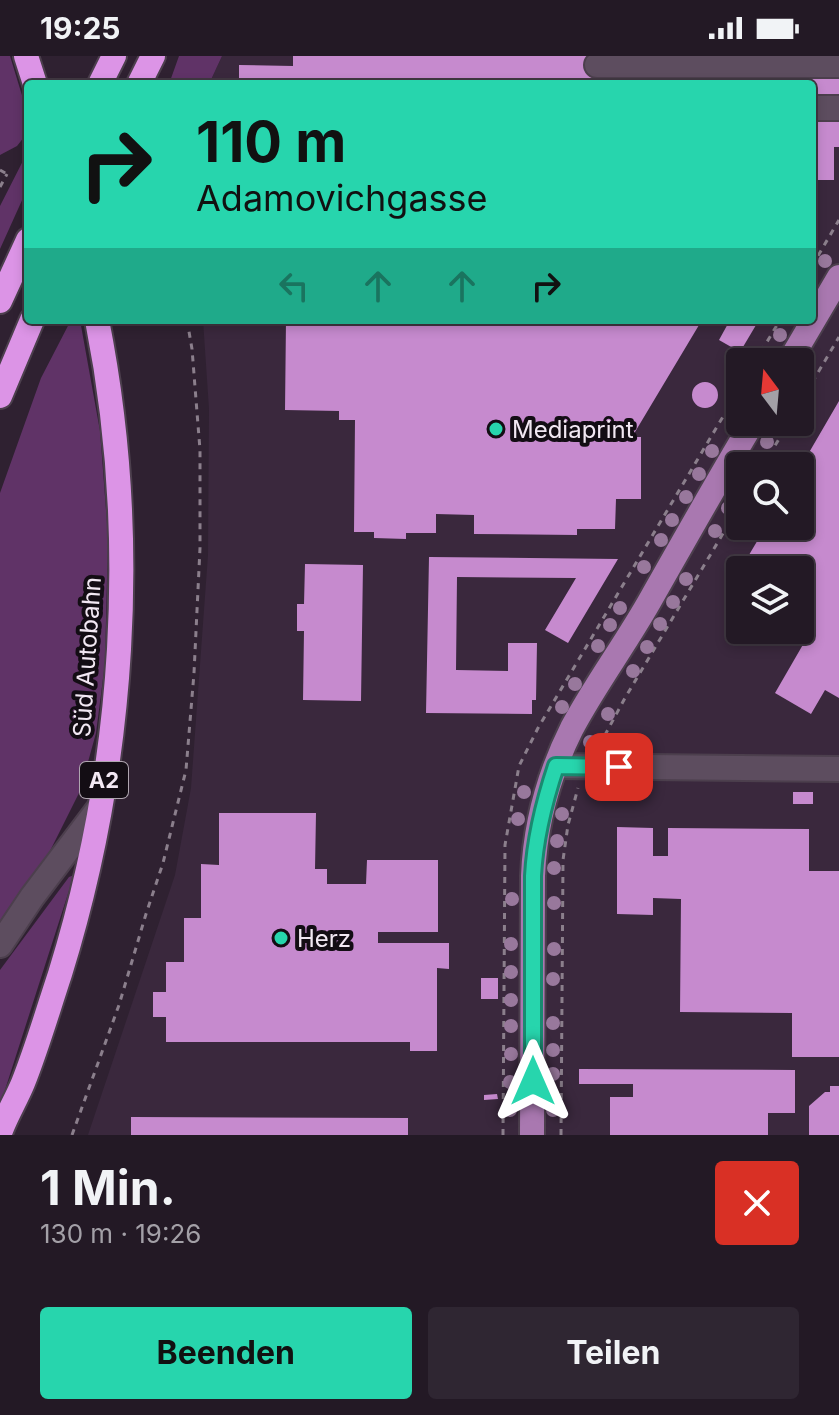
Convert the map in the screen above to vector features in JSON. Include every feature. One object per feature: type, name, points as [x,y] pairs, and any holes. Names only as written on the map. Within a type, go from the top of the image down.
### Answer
[{"type":"highway","points":[[102,80],[114,56]]},
{"type":"highway","points":[[141,80],[153,56]]},
{"type":"highway","points":[[0,301],[24,249]]},
{"type":"highway","points":[[0,396],[30,324]]},
{"type":"highway","name":"Süd Autobahn","points":[[22,1084],[60,973],[85,880],[112,727],[120,634],[121,530],[117,465],[99,329]]},
{"type":"highway","points":[[15,1135],[22,1084]]},
{"type":"highway","name":"A2","points":[[0,1133],[22,1084]]},
{"type":"main road","points":[[816,316],[839,277]]},
{"type":"main road","points":[[797,348],[811,324]]},
{"type":"main road","points":[[532,1135],[534,848],[543,804],[572,728],[745,436]]},
{"type":"street","points":[[597,68],[839,65]]},
{"type":"street","points":[[816,108],[839,108]]},
{"type":"street","points":[[556,766],[839,769]]},
{"type":"street","points":[[0,945],[100,807]]},
{"type":"path","points":[[0,171],[7,174],[0,187]]},
{"type":"path","points":[[816,259],[839,220]]},
{"type":"path","points":[[72,1135],[119,1005],[169,842],[186,770],[200,548],[197,412],[187,324]]},
{"type":"path","points":[[763,348],[778,324]]},
{"type":"path","points":[[814,379],[839,337]]},
{"type":"path","points":[[561,1135],[563,860],[580,778],[726,528]]},
{"type":"shaded area","points":[[0,56],[10,56],[24,102],[24,137],[17,146],[0,155]]},
{"type":"shaded area","points":[[179,56],[222,56],[211,80],[170,80]]},
{"type":"shaded area","points":[[222,56],[839,56],[839,1135],[88,1135],[175,875],[191,788],[208,555],[209,409],[203,324],[816,324],[816,80],[211,80]]},
{"type":"shaded area","points":[[24,159],[24,196],[0,249],[0,206]]},
{"type":"shaded area","points":[[69,324],[81,324],[100,431],[108,536],[105,663],[96,733],[80,791],[50,851],[0,923],[0,493],[41,378]]},
{"type":"shaded area","points":[[74,875],[0,1106],[0,970],[69,877]]},
{"type":"building","points":[[293,56],[839,56],[839,147],[834,147],[834,180],[816,180],[816,80],[239,80],[239,65],[293,66]]},
{"type":"building","name":"Mediaprint","points":[[286,324],[700,324],[632,437],[641,437],[641,499],[616,499],[615,529],[577,529],[577,535],[474,534],[474,515],[436,514],[436,533],[406,533],[406,539],[374,538],[374,532],[354,532],[355,420],[339,420],[339,411],[285,410]]},
{"type":"building","points":[[728,324],[757,324],[742,348],[733,348],[719,340]]},
{"type":"building","points":[[705,382],[714,386],[718,395],[714,404],[705,408],[696,404],[692,395],[696,386]]},
{"type":"building","points":[[839,401],[839,698],[825,690],[811,714],[775,693],[803,644],[814,644],[814,556],[748,556],[758,540],[814,540],[814,452],[809,452]]},
{"type":"building","points":[[429,557],[618,559],[568,643],[545,630],[576,578],[457,577],[456,670],[508,671],[508,643],[537,643],[536,700],[532,700],[532,714],[426,713]]},
{"type":"building","points":[[305,564],[363,565],[361,701],[303,700],[304,631],[297,631],[297,604],[304,604]]},
{"type":"building","points":[[793,792],[813,792],[813,804],[793,804]]},
{"type":"building","name":"Herz","points":[[219,813],[316,813],[315,869],[327,869],[327,884],[366,884],[367,860],[438,860],[438,932],[378,932],[378,943],[449,943],[449,969],[437,968],[437,1051],[410,1051],[410,1042],[166,1042],[166,1017],[153,1017],[153,992],[166,992],[166,962],[184,962],[184,918],[201,918],[201,864],[219,865]]},
{"type":"building","points":[[617,827],[653,828],[653,856],[668,856],[668,828],[809,829],[809,871],[839,871],[839,1057],[792,1057],[792,1013],[680,1012],[681,899],[653,898],[653,915],[617,914]]},
{"type":"building","points":[[481,978],[498,978],[498,999],[481,999]]},
{"type":"building","points":[[579,1069],[795,1070],[795,1113],[768,1113],[768,1135],[610,1135],[610,1097],[633,1097],[633,1084],[579,1084]]},
{"type":"building","points":[[830,1086],[839,1086],[839,1135],[809,1135],[809,1106],[825,1092],[830,1092]]},
{"type":"building","points":[[497,1094],[498,1099],[484,1100],[484,1095]]},
{"type":"building","points":[[131,1117],[408,1118],[408,1135],[131,1135]]},
{"type":"place","name":"Mediaprint","points":[[496,429]]},
{"type":"place","name":"Herz","points":[[281,938]]},
{"type":"route","points":[[533,1081],[534,848],[543,804],[556,766],[619,767]]}]
